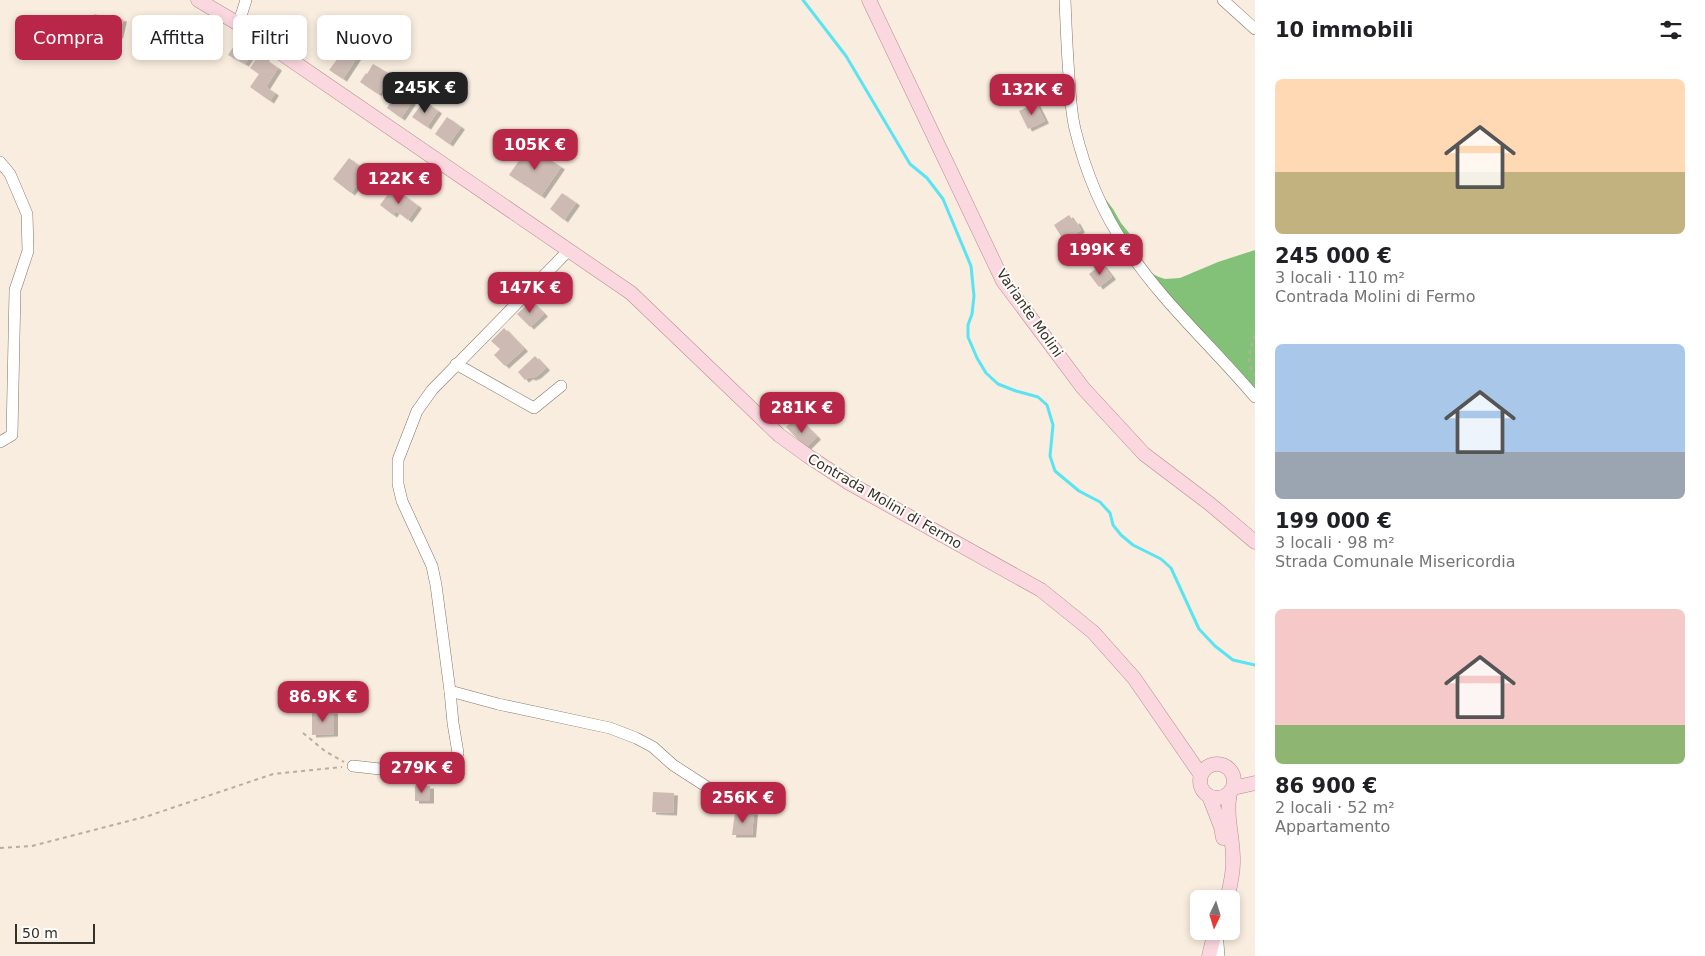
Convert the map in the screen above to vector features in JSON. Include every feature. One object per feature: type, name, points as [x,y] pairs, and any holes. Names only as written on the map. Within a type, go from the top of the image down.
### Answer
[{"type":"main road","name":"Contrada Molini di Fermo","points":[[198,0],[233,21]]},
{"type":"main road","name":"Variante Molini","points":[[869,0],[1003,281],[1083,388],[1144,454],[1210,504],[1255,542]]},
{"type":"main road","name":"Contrada Molini di Fermo","points":[[291,60],[630,293],[779,434],[808,456],[849,483],[1041,590],[1099,638],[1134,678],[1201,776]]},
{"type":"main road","name":"Contrada Molini di Fermo","points":[[1171,731],[1189,751],[1211,765]]},
{"type":"main road","points":[[1229,890],[1233,864],[1232,837],[1228,818],[1228,803],[1232,786],[1227,768],[1222,765],[1211,765],[1201,776],[1200,785],[1205,794],[1218,798],[1232,786],[1255,782]]},
{"type":"main road","points":[[1209,796],[1221,827],[1224,842],[1226,868],[1224,890]]},
{"type":"main road","points":[[1209,956],[1213,940]]},
{"type":"street","points":[[241,15],[246,0]]},
{"type":"street","points":[[1065,0],[1071,100],[1075,128],[1096,191],[1109,220],[1126,248],[1154,284],[1255,397]]},
{"type":"street","points":[[1223,0],[1255,29]]},
{"type":"street","points":[[0,162],[10,174],[27,214],[28,251],[15,290],[12,434],[0,442]]},
{"type":"street","points":[[353,766],[380,769],[444,769],[453,765],[458,753],[452,723],[450,691],[436,585],[432,566],[402,501],[398,484],[398,460],[417,411],[432,390],[569,250]]},
{"type":"street","points":[[456,364],[534,408],[561,386]]},
{"type":"street","points":[[450,691],[506,706],[610,728],[653,747],[674,766],[707,787]]},
{"type":"street","points":[[1217,940],[1219,956]]},
{"type":"path","points":[[1255,335],[1249,350],[1251,370],[1255,375]]},
{"type":"path","points":[[303,733],[325,751],[353,766]]},
{"type":"path","points":[[0,848],[32,846],[148,816],[273,774],[353,766]]},
{"type":"green space","points":[[1101,193],[1129,233],[1142,260],[1153,274],[1159,277],[1165,279],[1180,278],[1218,262],[1255,250],[1255,396],[1127,248]]},
{"type":"building","points":[[233,48],[233,58],[228,55]]},
{"type":"building","points":[[237,60],[248,60],[245,64]]},
{"type":"building","points":[[255,60],[266,60],[278,68],[266,87],[275,93],[270,101],[250,87],[259,74],[250,68]]},
{"type":"building","points":[[336,60],[355,60],[343,79],[329,70]]},
{"type":"building","points":[[373,64],[388,73],[390,77],[387,87],[385,86],[378,94],[360,82]]},
{"type":"building","points":[[397,92],[412,102],[401,118],[387,108]]},
{"type":"building","points":[[424,101],[438,111],[427,127],[412,117]]},
{"type":"building","points":[[1036,103],[1045,121],[1028,129],[1019,111]]},
{"type":"building","points":[[447,117],[461,127],[449,144],[435,134]]},
{"type":"building","points":[[529,146],[561,167],[541,196],[526,186],[525,182],[523,184],[509,175]]},
{"type":"building","points":[[349,158],[367,172],[351,193],[333,179]]},
{"type":"building","points":[[391,190],[399,196],[401,193],[418,206],[408,220],[396,211],[393,215],[380,205]]},
{"type":"building","points":[[562,193],[576,203],[564,220],[550,209]]},
{"type":"building","points":[[1069,215],[1074,222],[1076,221],[1081,230],[1064,241],[1054,225]]},
{"type":"building","points":[[1102,264],[1112,277],[1099,287],[1089,274]]},
{"type":"building","points":[[531,301],[544,314],[530,327],[517,314]]},
{"type":"building","points":[[504,328],[524,349],[505,366],[494,355],[500,349],[491,341]]},
{"type":"building","points":[[535,356],[546,368],[537,376],[529,377],[525,380],[518,372]]},
{"type":"building","points":[[792,421],[797,426],[803,423],[817,437],[806,448],[786,427]]},
{"type":"building","points":[[312,711],[334,711],[334,734],[312,735]]},
{"type":"building","points":[[415,786],[430,786],[430,801],[415,801]]},
{"type":"building","points":[[653,792],[674,793],[673,813],[652,812]]},
{"type":"building","points":[[743,811],[754,812],[752,835],[732,835],[735,812],[742,813]]},
{"type":"waterway","points":[[803,0],[846,56],[910,164],[927,178],[943,199],[971,266],[974,296],[972,314],[968,325],[968,337],[986,373],[998,384],[1038,397],[1047,405],[1053,425],[1050,456],[1055,471],[1079,491],[1100,502],[1110,513],[1113,525],[1121,535],[1133,545],[1161,559],[1171,568],[1199,629],[1215,646],[1233,660],[1255,665]]}]
